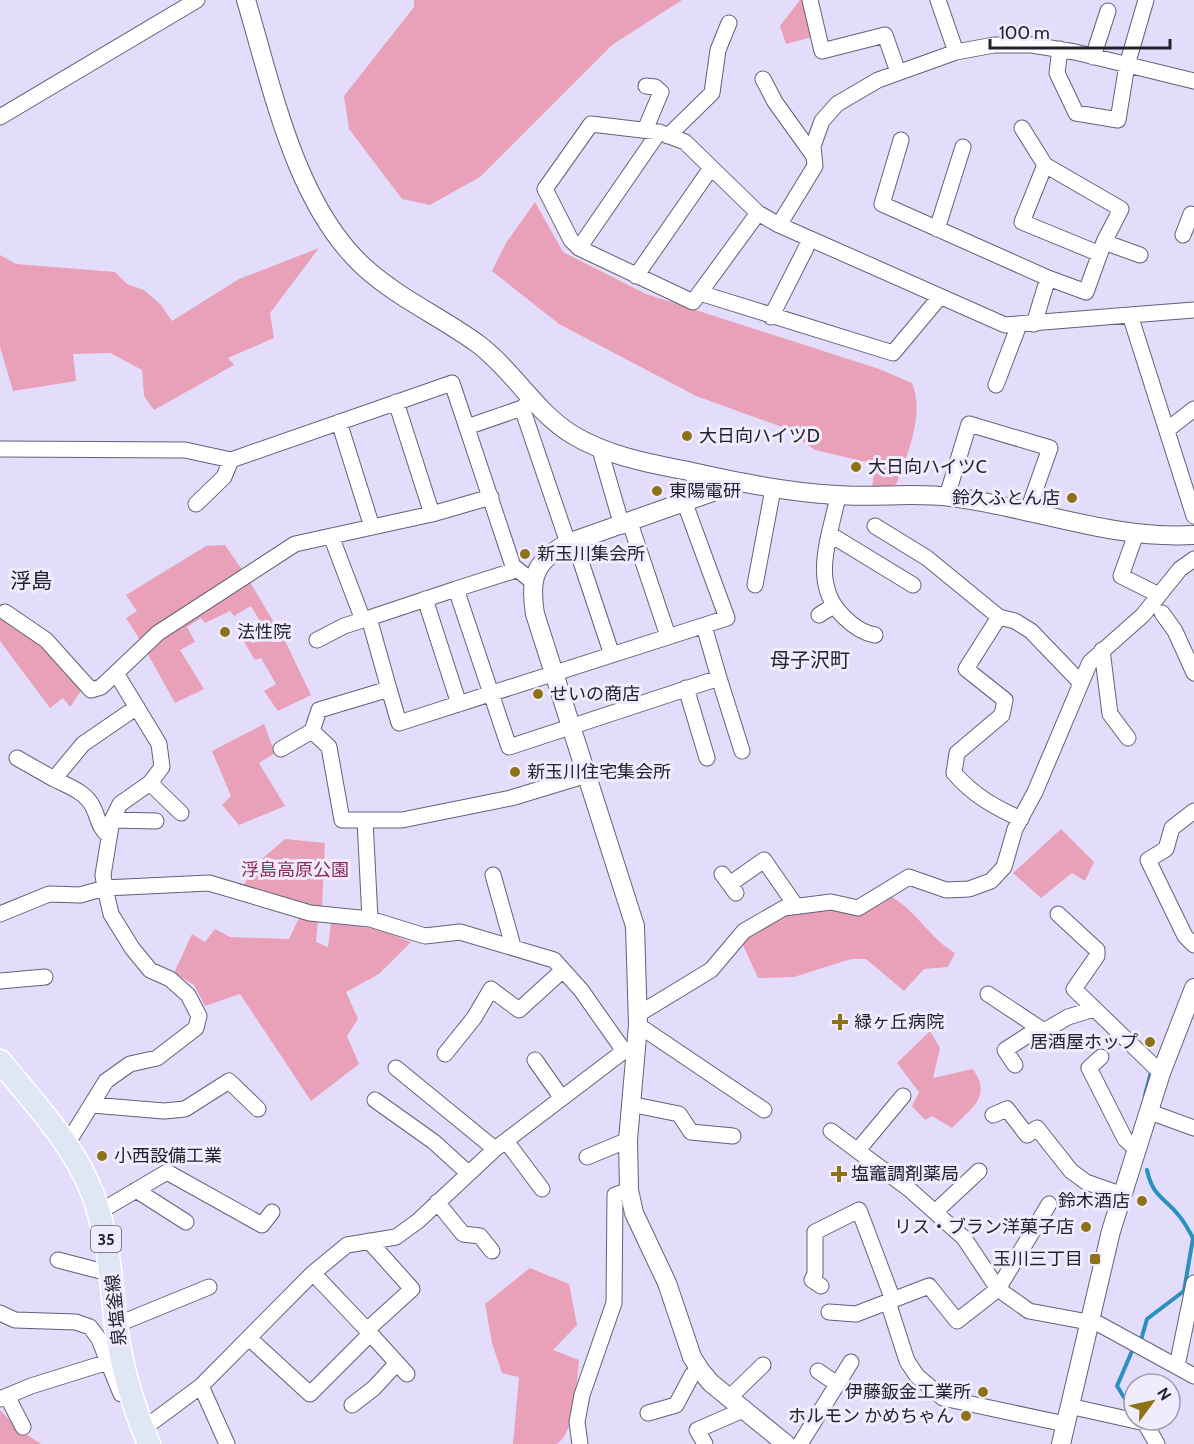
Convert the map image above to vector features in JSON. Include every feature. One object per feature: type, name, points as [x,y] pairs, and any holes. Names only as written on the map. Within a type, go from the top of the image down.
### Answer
[{"type":"main road","name":"泉塩釜線","points":[[0,1061],[67,1144],[86,1178],[99,1212],[109,1251],[116,1325],[131,1396],[146,1437]]},
{"type":"street","points":[[0,117],[197,0]]},
{"type":"street","points":[[246,0],[280,121],[321,210],[342,245],[365,268],[407,300],[480,345],[503,364],[527,404],[571,542],[612,655]]},
{"type":"street","points":[[810,0],[822,51],[885,35],[898,72]]},
{"type":"street","points":[[938,0],[956,52]]},
{"type":"street","points":[[1060,50],[1057,73],[1076,113],[1118,120],[1127,65],[1146,0]]},
{"type":"street","points":[[1093,57],[1108,10]]},
{"type":"street","points":[[579,248],[657,133],[712,93],[718,50],[729,23]]},
{"type":"street","points":[[779,225],[815,166],[813,146],[822,121],[837,104],[878,80],[898,72],[956,52],[994,45],[1060,50],[1194,81]]},
{"type":"street","points":[[763,80],[775,102],[813,154]]},
{"type":"street","points":[[646,86],[655,87],[660,92],[657,133]]},
{"type":"street","points":[[758,213],[693,302],[579,248],[572,240],[545,189],[591,124],[657,133],[686,142],[758,213],[779,225],[939,298],[1005,325],[1194,310]]},
{"type":"street","points":[[901,140],[882,204],[1048,278],[1086,292],[1102,248],[1120,209],[1045,165],[1022,128]]},
{"type":"street","points":[[937,229],[963,147]]},
{"type":"street","points":[[1045,165],[1022,222],[1102,248],[1140,255]]},
{"type":"street","points":[[636,276],[711,168]]},
{"type":"street","points":[[1183,236],[1191,214],[1194,215]]},
{"type":"street","points":[[771,317],[806,248]]},
{"type":"street","points":[[996,385],[1048,278]]},
{"type":"street","points":[[700,293],[771,317],[893,353],[939,298]]},
{"type":"street","points":[[1130,315],[1194,516]]},
{"type":"street","points":[[0,449],[185,450],[231,460],[452,383],[516,570],[533,582]]},
{"type":"street","points":[[396,402],[432,514]]},
{"type":"street","points":[[467,427],[527,404]]},
{"type":"street","points":[[527,404],[600,450],[738,483],[838,495],[947,496],[1136,534],[1194,535]]},
{"type":"street","points":[[1167,430],[1194,409]]},
{"type":"street","points":[[339,422],[372,527]]},
{"type":"street","points":[[947,496],[969,424],[1050,448],[1027,513]]},
{"type":"street","points":[[600,450],[668,636]]},
{"type":"street","points":[[196,504],[224,477],[231,460]]},
{"type":"street","points":[[738,483],[571,542],[553,551],[542,563],[531,591],[535,614],[635,926],[637,1020],[629,1050],[628,1140],[629,1190],[634,1213],[667,1283],[692,1357],[700,1370],[729,1398],[786,1444]]},
{"type":"street","points":[[755,585],[773,489]]},
{"type":"street","points":[[838,495],[823,568],[826,594],[833,606],[850,624],[875,635]]},
{"type":"street","points":[[5,612],[46,640],[91,690],[101,687],[158,633],[295,544],[432,514],[491,497]]},
{"type":"street","points":[[331,536],[366,619],[399,723],[727,618],[684,501]]},
{"type":"street","points":[[875,526],[927,558],[999,617],[1016,621],[1031,631],[1080,682]]},
{"type":"street","points":[[1136,534],[1121,576],[1158,595]]},
{"type":"street","points":[[831,535],[913,585]]},
{"type":"street","points":[[637,1020],[711,970],[744,931],[784,908],[831,902],[858,908],[909,877],[946,890],[969,889],[991,881],[1004,867],[1021,819],[1035,792],[1090,662],[1143,615],[1180,569],[1194,559]]},
{"type":"street","points":[[317,640],[366,619],[516,570]]},
{"type":"street","points":[[456,589],[509,747],[719,678]]},
{"type":"street","points":[[425,599],[459,704]]},
{"type":"street","points":[[819,615],[833,606]]},
{"type":"street","points":[[1162,613],[1175,631],[1194,673]]},
{"type":"street","points":[[999,617],[966,669],[1005,700],[1006,706],[1002,715],[957,753],[954,773],[968,790],[994,807],[1021,819]]},
{"type":"street","points":[[704,626],[742,751]]},
{"type":"street","points":[[1102,650],[1110,714],[1128,738]]},
{"type":"street","points":[[67,1144],[106,1081],[130,1064],[157,1058],[196,1029],[199,1016],[188,995],[170,979],[150,970],[132,948],[111,914],[103,875],[112,820],[120,804],[150,783],[162,767],[159,744],[116,673]]},
{"type":"street","points":[[686,688],[707,758]]},
{"type":"street","points":[[281,749],[312,731],[319,710],[389,689]]},
{"type":"street","points":[[54,779],[83,744],[137,707]]},
{"type":"street","points":[[312,731],[329,747],[342,820],[402,820],[511,798],[587,775]]},
{"type":"street","points":[[17,758],[87,798],[94,808],[100,829],[109,836]]},
{"type":"street","points":[[150,783],[181,813]]},
{"type":"street","points":[[1194,811],[1172,828],[1166,849],[1148,860],[1185,936],[1194,945]]},
{"type":"street","points":[[112,820],[156,821]]},
{"type":"street","points":[[365,820],[370,919]]},
{"type":"street","points":[[729,884],[764,860],[796,906]]},
{"type":"street","points":[[493,875],[513,946]]},
{"type":"street","points":[[0,914],[49,894],[80,895],[105,888],[209,883],[309,913],[370,919],[425,936],[460,932],[554,960],[629,1050]]},
{"type":"street","points":[[1058,914],[1097,950],[1097,956],[1074,989],[1161,1073]]},
{"type":"street","points":[[445,1054],[474,1018],[491,989],[519,1010],[563,970]]},
{"type":"street","points":[[0,981],[45,977]]},
{"type":"street","points":[[1061,1444],[1111,1231],[1161,1073],[1194,988]]},
{"type":"street","points":[[988,993],[1044,1031],[1068,1017],[1094,1009]]},
{"type":"street","points":[[637,1020],[764,1110]]},
{"type":"street","points":[[1015,1065],[1005,1050],[1039,1028]]},
{"type":"street","points":[[146,1437],[201,1386],[313,1273],[347,1245],[396,1237],[418,1221],[500,1145],[561,1097],[629,1050]]},
{"type":"street","points":[[1101,1057],[1089,1068],[1125,1139],[1137,1150]]},
{"type":"street","points":[[535,1060],[561,1097]]},
{"type":"street","points":[[396,1068],[500,1145],[542,1189]]},
{"type":"street","points":[[92,1105],[164,1111],[185,1109],[230,1081],[258,1109]]},
{"type":"street","points":[[858,1150],[903,1095]]},
{"type":"street","points":[[375,1100],[434,1142],[468,1173]]},
{"type":"street","points":[[630,1104],[679,1114],[691,1132],[733,1136]]},
{"type":"street","points":[[993,1115],[1007,1109],[1027,1135],[1043,1124],[1071,1171],[1086,1182],[1123,1195]]},
{"type":"street","points":[[1150,1112],[1194,1128]]},
{"type":"street","points":[[831,1131],[935,1212],[972,1248],[998,1289],[1029,1311],[1099,1324],[1194,1376]]},
{"type":"street","points":[[587,1157],[628,1140]]},
{"type":"street","points":[[935,1212],[979,1171]]},
{"type":"street","points":[[99,1212],[167,1172],[262,1225],[272,1212]]},
{"type":"street","points":[[136,1190],[186,1222]]},
{"type":"street","points":[[580,1444],[578,1422],[582,1395],[614,1303],[615,1195],[629,1190]]},
{"type":"street","points":[[437,1202],[463,1234],[480,1236],[492,1251]]},
{"type":"street","points":[[829,1312],[856,1314],[929,1286],[957,1321],[998,1289],[1049,1204]]},
{"type":"street","points":[[813,1281],[815,1232],[859,1210],[890,1301],[907,1361],[917,1376],[943,1398],[1065,1424]]},
{"type":"street","points":[[249,1338],[310,1394],[412,1289],[369,1241]]},
{"type":"street","points":[[58,1260],[112,1274]]},
{"type":"street","points":[[313,1273],[402,1368],[352,1405]]},
{"type":"street","points":[[1177,1366],[1192,1308],[1194,1283]]},
{"type":"street","points":[[116,1325],[208,1287]]},
{"type":"street","points":[[0,1313],[15,1320],[76,1322],[90,1327],[99,1339],[121,1394],[131,1396]]},
{"type":"street","points":[[23,1426],[4,1397],[108,1362]]},
{"type":"street","points":[[800,1444],[851,1362]]},
{"type":"street","points":[[729,1398],[763,1365]]},
{"type":"street","points":[[648,1413],[676,1405],[692,1375],[700,1370]]},
{"type":"street","points":[[818,1371],[837,1384]]},
{"type":"street","points":[[201,1386],[227,1444]]},
{"type":"street","points":[[1069,1406],[1145,1423],[1157,1444]]},
{"type":"street","points":[[705,1444],[697,1430],[743,1410]]},
{"type":"green space","points":[[414,0],[682,0],[612,45],[480,177],[430,205],[402,199],[349,129],[344,96],[414,7]]},
{"type":"green space","points":[[800,0],[803,0],[812,37],[786,44],[780,26]]},
{"type":"green space","points":[[535,202],[563,252],[646,294],[879,369],[912,383],[917,408],[916,421],[896,485],[872,488],[875,464],[815,450],[782,427],[696,396],[559,324],[492,271],[506,243]]},
{"type":"green space","points":[[319,248],[270,313],[274,338],[228,358],[234,365],[154,410],[144,396],[142,370],[110,353],[73,354],[76,381],[13,391],[0,347],[0,255],[16,264],[115,272],[127,284],[144,290],[161,305],[172,321],[239,279]]},
{"type":"green space","points":[[225,545],[243,571],[142,643],[126,618],[137,611],[126,595],[206,546]]},
{"type":"green space","points":[[250,582],[286,643],[311,695],[278,711],[264,691],[276,684],[261,658],[255,660],[244,642],[248,640],[244,633],[261,623],[251,606],[234,616],[230,611],[205,623],[201,618],[187,627],[195,642],[180,650],[204,689],[175,703],[145,649]]},
{"type":"green space","points":[[0,617],[26,629],[83,688],[70,707],[63,698],[50,708],[0,641]]},
{"type":"green space","points":[[264,724],[275,753],[259,763],[285,806],[239,825],[222,805],[231,796],[212,751]]},
{"type":"green space","points":[[1061,829],[1094,862],[1085,881],[1072,873],[1041,898],[1013,873]]},
{"type":"green space","name":"浮島高原公園","points":[[285,839],[325,843],[322,908],[242,887],[262,859]]},
{"type":"green space","points":[[887,894],[906,907],[937,939],[955,953],[948,967],[924,969],[904,991],[866,959],[851,959],[794,977],[758,978],[742,943],[768,923],[783,916],[814,910],[862,915]]},
{"type":"green space","points":[[299,918],[318,920],[316,942],[328,947],[331,923],[378,929],[411,942],[379,974],[346,992],[358,1019],[347,1036],[359,1064],[311,1101],[240,994],[205,1006],[194,985],[174,973],[192,934],[205,942],[215,929],[230,937],[289,939]]},
{"type":"green space","points":[[930,1031],[940,1048],[933,1078],[973,1069],[981,1087],[977,1101],[952,1128],[932,1116],[925,1120],[912,1106],[919,1092],[897,1063]]},
{"type":"green space","points":[[530,1268],[569,1284],[577,1325],[553,1350],[579,1360],[571,1419],[567,1431],[556,1444],[513,1444],[519,1377],[502,1373],[492,1343],[485,1304]]},
{"type":"green space","points":[[0,1410],[18,1429],[41,1444],[0,1444]]},
{"type":"waterway","points":[[1145,1095],[1151,1072]]},
{"type":"waterway","points":[[1141,1340],[1147,1319],[1184,1291],[1193,1238],[1175,1210],[1156,1192],[1147,1170]]},
{"type":"waterway","points":[[1123,1372],[1132,1351]]},
{"type":"waterway","points":[[1122,1374],[1117,1386],[1122,1394]]},
{"type":"place","name":"大日向ハイツD","points":[[687,436]]},
{"type":"place","name":"大日向ハイツC","points":[[856,467]]},
{"type":"place","name":"東陽電研","points":[[657,491]]},
{"type":"place","name":"鈴久ふとん店","points":[[1072,498]]},
{"type":"place","name":"新玉川集会所","points":[[525,554]]},
{"type":"place","name":"法性院","points":[[225,632]]},
{"type":"place","name":"せいの商店","points":[[538,694]]},
{"type":"place","name":"新玉川住宅集会所","points":[[515,772]]},
{"type":"place","name":"緑ヶ丘病院","points":[[840,1022]]},
{"type":"place","name":"居酒屋ホップ","points":[[1150,1042]]},
{"type":"place","name":"小西設備工業","points":[[102,1156]]},
{"type":"place","name":"塩竈調剤薬局","points":[[839,1174]]},
{"type":"place","name":"鈴木酒店","points":[[1142,1201]]},
{"type":"place","name":"リス・ブラン洋菓子店","points":[[1086,1227]]},
{"type":"place","name":"玉川三丁目","points":[[1095,1259]]},
{"type":"place","name":"伊藤鈑金工業所","points":[[983,1392]]},
{"type":"place","name":"ホルモン かめちゃん","points":[[966,1416]]},
{"type":"district","name":"浮島","points":[[31,580]]},
{"type":"district","name":"母子沢町","points":[[810,660]]}]
